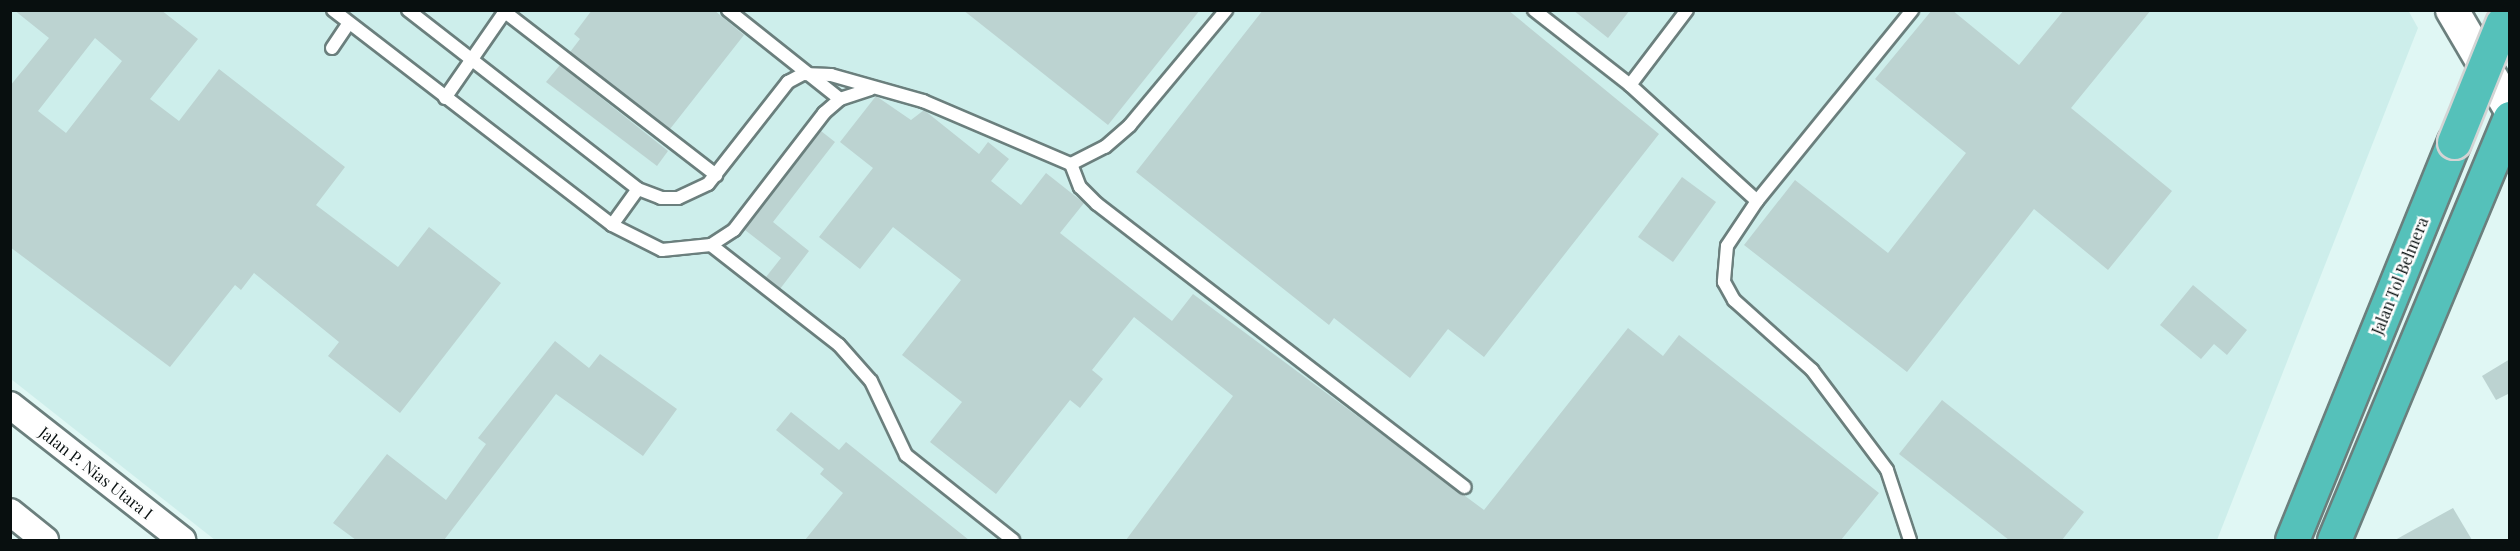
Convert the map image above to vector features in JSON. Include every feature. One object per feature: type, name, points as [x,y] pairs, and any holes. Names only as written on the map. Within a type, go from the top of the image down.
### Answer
[{"type":"highway","name":"Jalan Tol Belmera","points":[[2292,540],[2504,17]]},
{"type":"highway","points":[[2334,540],[2510,118]]},
{"type":"street","points":[[2452,10],[2510,109]]},
{"type":"street","name":"Jalan P. Nias Utara I","points":[[10,405],[182,540]]},
{"type":"street","points":[[10,512],[45,540]]},
{"type":"lane","points":[[333,10],[612,225],[662,250],[711,245],[734,230],[805,136],[840,99],[870,89]]},
{"type":"lane","points":[[408,10],[638,189],[678,198],[716,175],[788,82],[803,74],[831,75],[870,89],[923,101],[1071,164],[1080,187],[1097,204],[1465,487]]},
{"type":"lane","points":[[728,10],[803,74],[840,99]]},
{"type":"lane","points":[[1071,164],[1105,147],[1130,125],[1226,10]]},
{"type":"lane","points":[[1534,10],[1630,85],[1757,201]]},
{"type":"lane","points":[[1630,85],[1687,10]]},
{"type":"lane","points":[[1910,540],[1887,470],[1812,370],[1734,300],[1724,282],[1727,246],[1757,201],[1912,10]]},
{"type":"lane","points":[[445,98],[470,59],[506,11],[716,175]]},
{"type":"lane","points":[[332,48],[349,23]]},
{"type":"lane","points":[[612,225],[638,189]]},
{"type":"lane","points":[[711,245],[846,351],[871,381],[906,455],[1012,540]]},
{"type":"shaded area","points":[[2408,10],[2418,28],[2217,540],[215,540],[11,379],[10,11]]},
{"type":"building","points":[[14,10],[161,10],[198,39],[150,99],[179,121],[219,69],[345,167],[316,205],[398,267],[429,227],[501,283],[400,413],[328,356],[339,342],[254,273],[241,290],[235,285],[170,367],[10,247],[10,86],[49,38]],"holes":[[[95,38],[122,61],[66,133],[38,111]]]},
{"type":"building","points":[[592,10],[714,10],[744,35],[670,129],[570,52],[580,39],[574,34]]},
{"type":"building","points":[[963,10],[1200,10],[1108,125]]},
{"type":"building","points":[[1263,10],[1508,10],[1659,134],[1484,357],[1448,329],[1410,378],[1334,318],[1329,325],[1136,172]]},
{"type":"building","points":[[1573,10],[1630,10],[1608,38]]},
{"type":"building","points":[[1932,10],[1952,10],[2019,65],[2064,10],[2151,10],[2071,108],[2172,191],[2108,270],[2034,209],[1907,372],[1744,245],[1795,180],[1888,253],[1966,153],[1875,79]]},
{"type":"building","points":[[560,65],[668,151],[657,166],[546,82]]},
{"type":"building","points":[[876,96],[911,120],[924,110],[979,154],[988,142],[1009,159],[991,181],[1021,205],[1046,173],[1084,203],[1060,233],[1172,321],[1193,294],[1484,510],[1628,328],[1663,356],[1679,335],[1879,493],[1841,540],[1126,540],[1233,396],[1134,317],[1092,370],[1103,379],[1080,408],[1070,400],[996,494],[930,442],[962,402],[902,355],[961,280],[893,227],[860,269],[819,237],[873,168],[840,142]]},
{"type":"building","points":[[821,131],[835,142],[773,222],[809,251],[780,289],[766,277],[781,258],[745,230]]},
{"type":"building","points":[[1682,177],[1716,202],[1673,262],[1638,237]]},
{"type":"building","points":[[2193,285],[2247,330],[2227,355],[2214,344],[2201,359],[2160,325]]},
{"type":"building","points":[[555,341],[589,368],[600,354],[677,409],[643,456],[556,394],[444,540],[356,540],[333,523],[387,454],[446,500],[486,444],[478,438]]},
{"type":"building","points":[[2510,359],[2510,393],[2496,400],[2482,376]]},
{"type":"building","points":[[1942,400],[2084,512],[2062,540],[2009,540],[1899,454]]},
{"type":"building","points":[[791,412],[839,450],[846,442],[969,540],[805,540],[843,493],[820,474],[824,469],[776,430]]},
{"type":"building","points":[[2453,508],[2472,540],[2395,540]]}]
